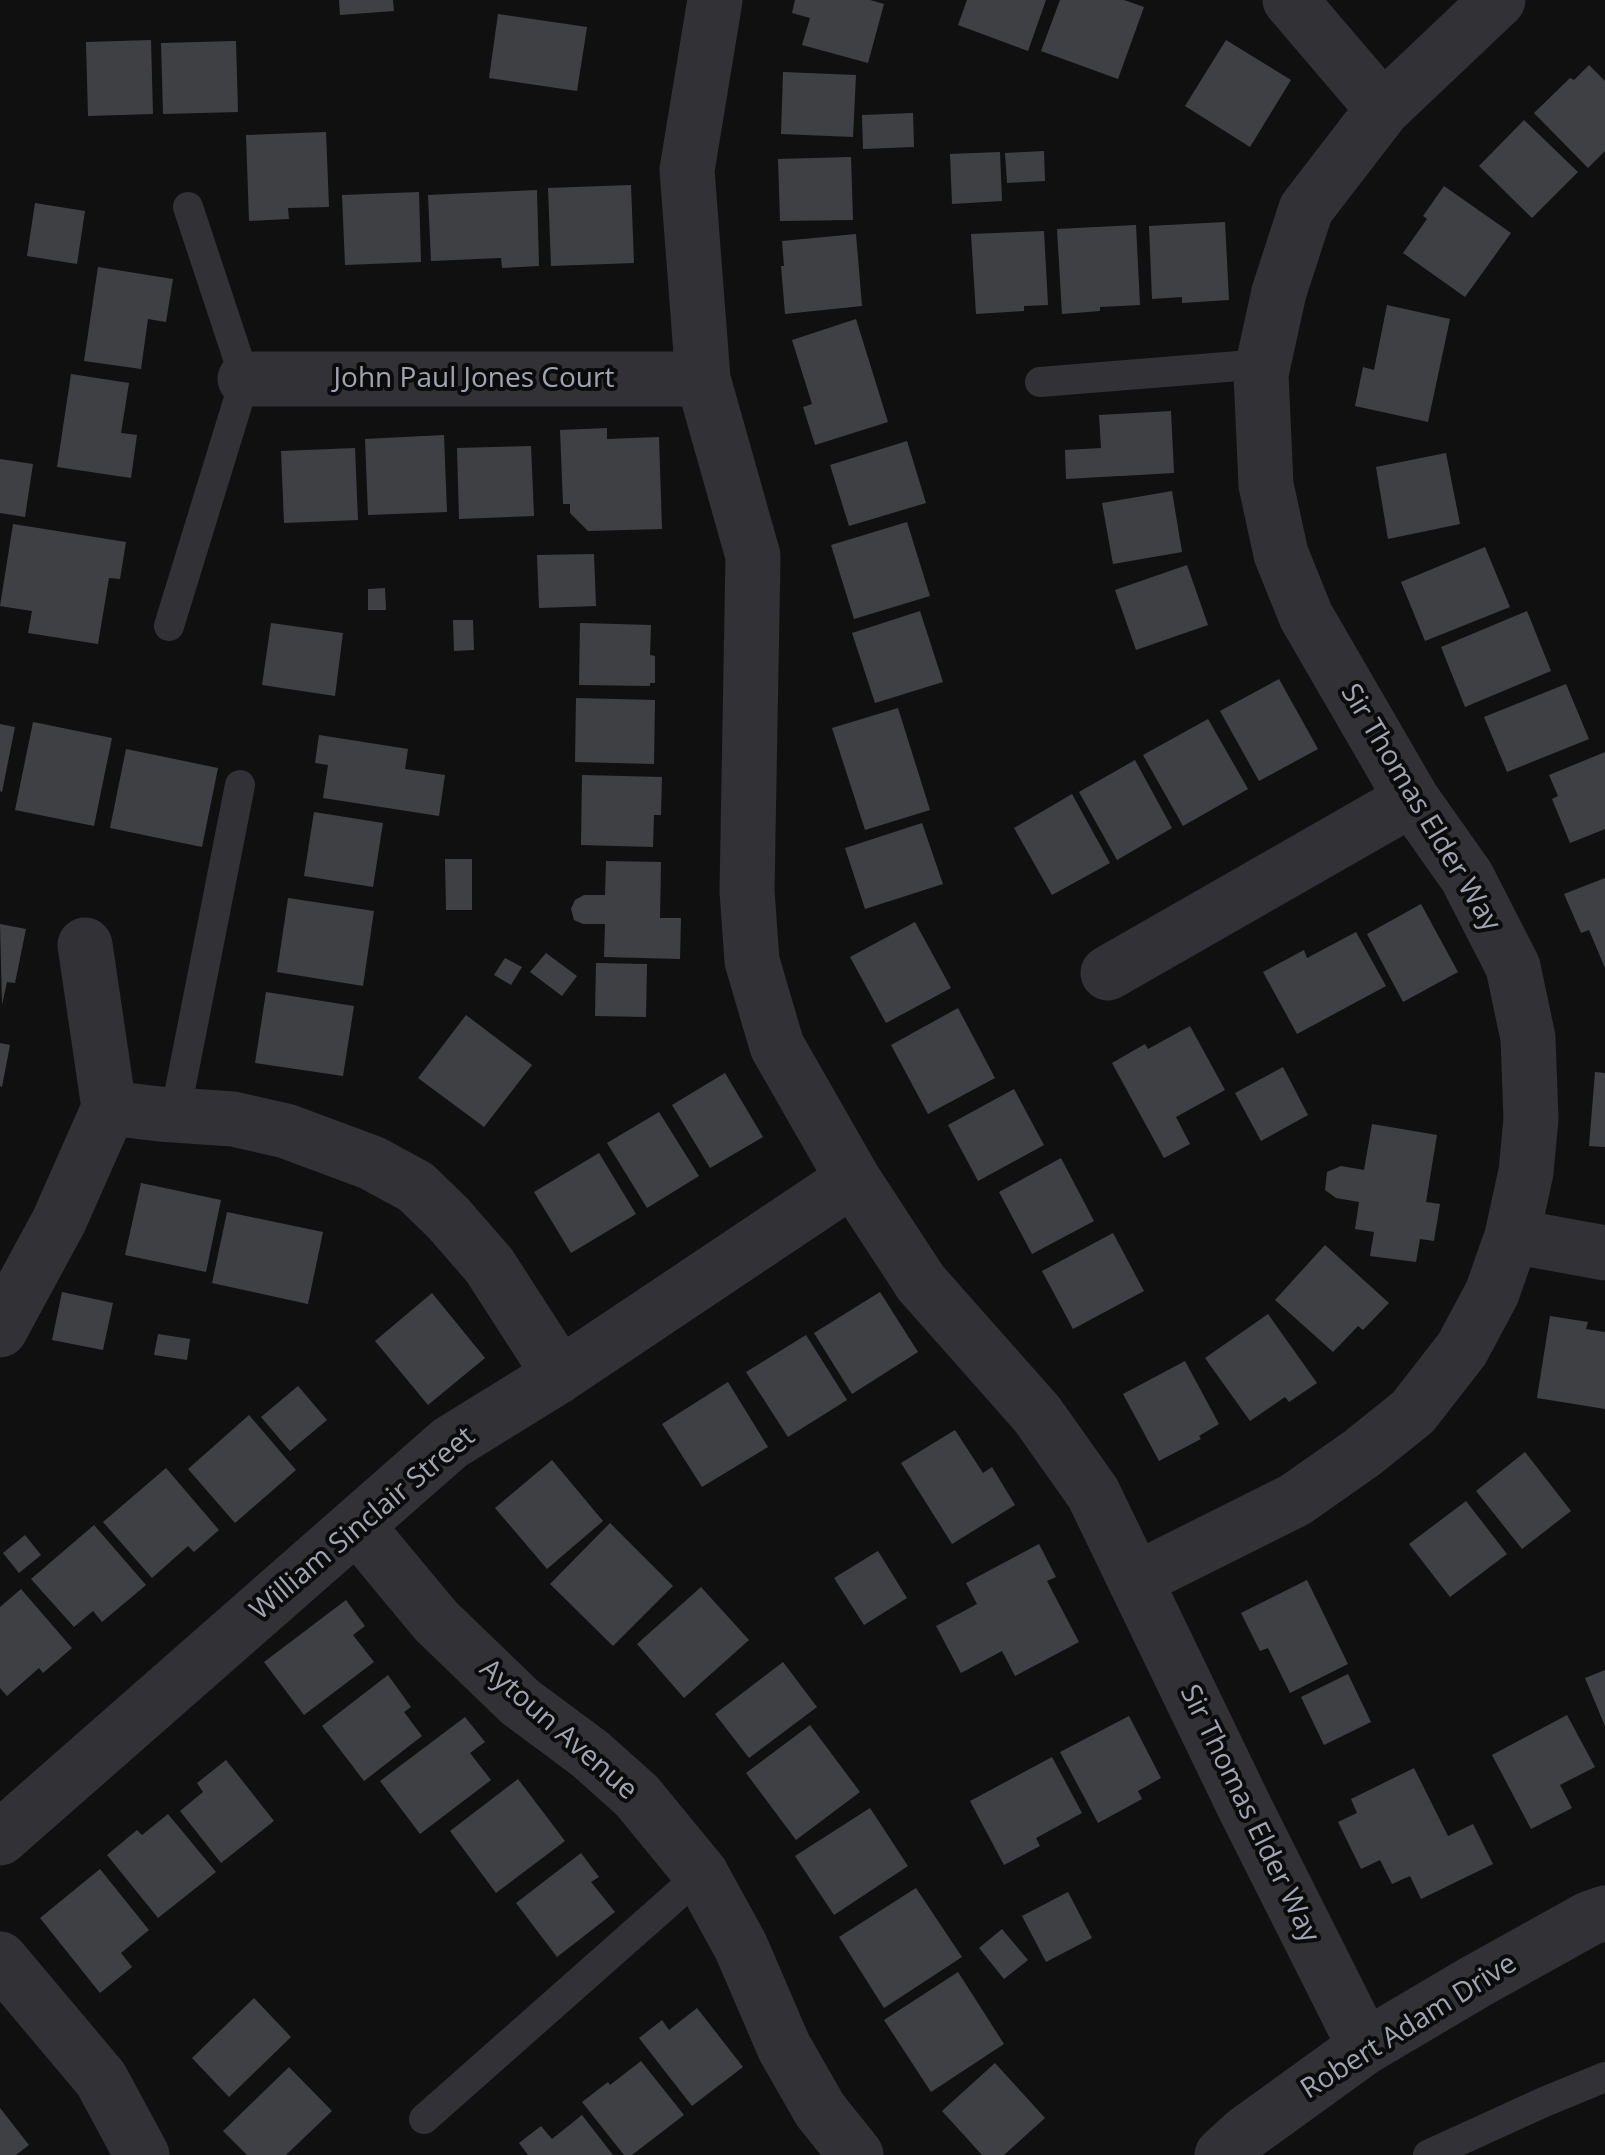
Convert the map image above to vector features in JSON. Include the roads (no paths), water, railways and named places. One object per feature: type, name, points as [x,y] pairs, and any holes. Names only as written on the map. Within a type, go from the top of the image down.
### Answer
[{"type":"street","name":"Sir Thomas Elder Way","points":[[715,0],[686,170],[703,379],[753,556],[747,891],[752,961],[777,1046],[853,1179],[921,1283],[1037,1414],[1094,1493],[1365,2047]]},
{"type":"street","points":[[1290,0],[1383,109]]},
{"type":"street","name":"Sir Thomas Elder Way","points":[[1135,1580],[1295,1500],[1413,1412],[1462,1349],[1492,1292],[1512,1236],[1526,1172],[1531,1119],[1528,1038],[1513,967],[1468,878],[1412,799],[1306,616],[1281,554],[1266,485],[1262,374],[1279,292],[1306,208],[1383,109],[1498,0]]},
{"type":"street","name":"John Paul Jones Court","points":[[244,379],[703,379]]},
{"type":"street","points":[[1108,973],[1412,799]]},
{"type":"street","points":[[0,1330],[58,1220],[108,1108],[86,945]]},
{"type":"street","points":[[108,1108],[233,1119],[286,1131],[372,1163],[416,1187],[489,1265],[560,1375]]},
{"type":"street","name":"William Sinclair Street","points":[[0,1838],[450,1443],[560,1375],[853,1179]]},
{"type":"street","points":[[1512,1236],[1605,1252]]},
{"type":"street","name":"Aytoun Avenue","points":[[357,1526],[436,1621],[520,1702],[590,1754],[637,1796],[701,1874],[741,1946],[784,2047],[820,2110],[856,2155]]},
{"type":"street","name":"Robert Adam Drive","points":[[1222,2155],[1246,2133],[1365,2047],[1491,1972],[1605,1912]]},
{"type":"street","points":[[0,1960],[101,2078],[142,2155]]},
{"type":"lane","points":[[169,626],[244,379],[188,207]]},
{"type":"lane","points":[[1040,382],[1264,364]]},
{"type":"lane","points":[[174,1116],[240,785]]},
{"type":"lane","points":[[424,2119],[701,1874]]},
{"type":"lane","points":[[1428,2155],[1605,2078]]}]
